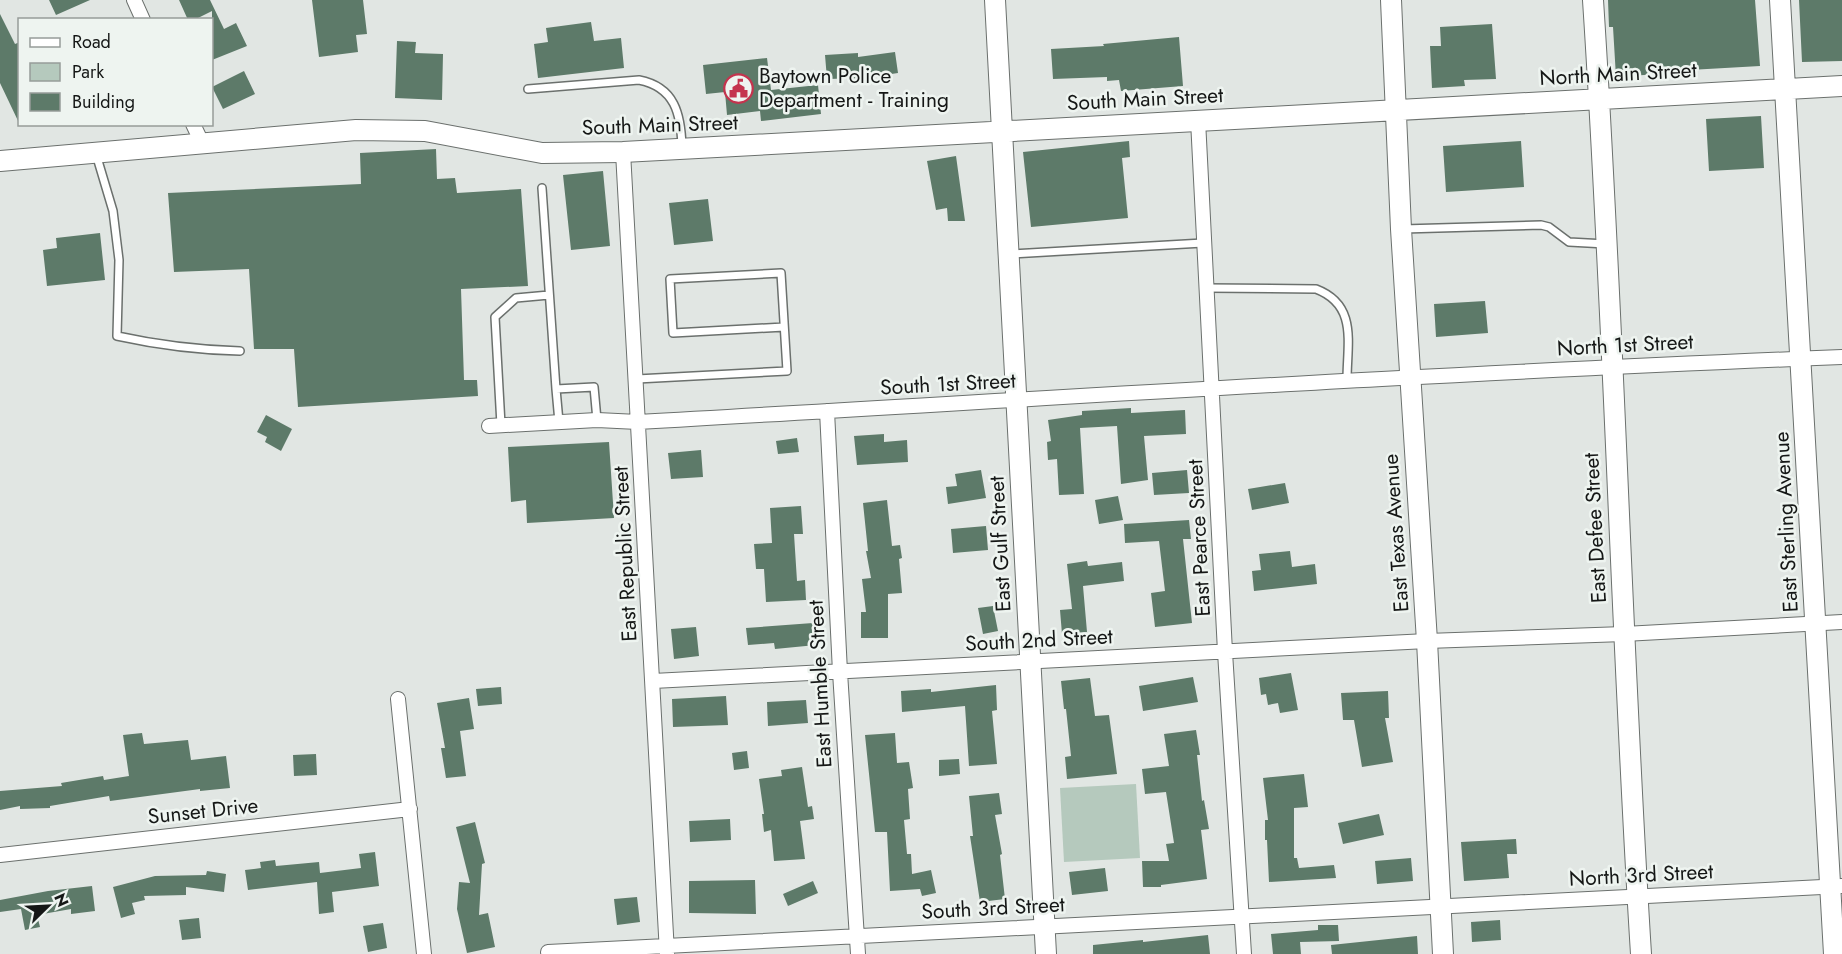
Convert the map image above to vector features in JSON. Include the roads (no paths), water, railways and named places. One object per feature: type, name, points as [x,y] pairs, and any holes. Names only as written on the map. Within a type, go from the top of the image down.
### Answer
[{"type":"main road","name":"East Gulf Street","points":[[995,0],[1046,954]]},
{"type":"main road","name":"East Texas Avenue","points":[[1390,0],[1443,954]]},
{"type":"main road","name":"East Defee Street","points":[[1593,0],[1600,100],[1641,954]]},
{"type":"main road","name":"East Sterling Avenue","points":[[1780,0],[1815,624],[1836,886],[1834,954]]},
{"type":"main road","name":"North Main Street","points":[[1396,110],[1842,86]]},
{"type":"main road","name":"South Main Street","points":[[0,161],[356,130],[425,131],[542,153],[623,153],[1396,110]]},
{"type":"street","points":[[134,0],[143,18]]},
{"type":"street","name":"East Pearce Street","points":[[1198,120],[1225,652],[1244,954]]},
{"type":"street","points":[[194,126],[202,143]]},
{"type":"street","name":"East Republic Street","points":[[623,153],[667,950]]},
{"type":"street","name":"North 1st Street","points":[[1410,377],[1842,357]]},
{"type":"street","name":"South 1st Street","points":[[495,425],[597,420],[638,422],[1410,377]]},
{"type":"street","name":"East Humble Street","points":[[827,411],[840,672],[858,954]]},
{"type":"street","name":"South 2nd Street","points":[[653,681],[1842,622]]},
{"type":"street","points":[[398,699],[424,954]]},
{"type":"street","name":"Sunset Drive","points":[[0,855],[410,809]]},
{"type":"street","name":"North 3rd Street","points":[[1441,906],[1836,886]]},
{"type":"street","name":"South 3rd Street","points":[[548,952],[667,950],[857,936],[1441,906]]},
{"type":"lane","points":[[528,89],[639,80],[651,83],[660,87],[671,100],[681,123],[682,149]]},
{"type":"lane","points":[[95,152],[113,211],[119,260],[117,336],[188,348],[240,351]]},
{"type":"lane","points":[[542,188],[559,422]]},
{"type":"lane","points":[[1401,229],[1541,225],[1549,227],[1569,242],[1606,244]]},
{"type":"lane","points":[[1010,254],[1203,243]]},
{"type":"lane","points":[[637,379],[786,371],[784,327],[781,273],[670,279],[673,333],[784,327]]},
{"type":"lane","points":[[1206,288],[1316,289],[1327,294],[1344,311],[1347,324],[1347,380]]},
{"type":"lane","points":[[495,425],[495,317],[516,298],[549,295]]},
{"type":"lane","points":[[556,389],[594,387],[597,420]]},
{"type":"place","name":"Baytown Police Department - Training","points":[[738,88]]}]
